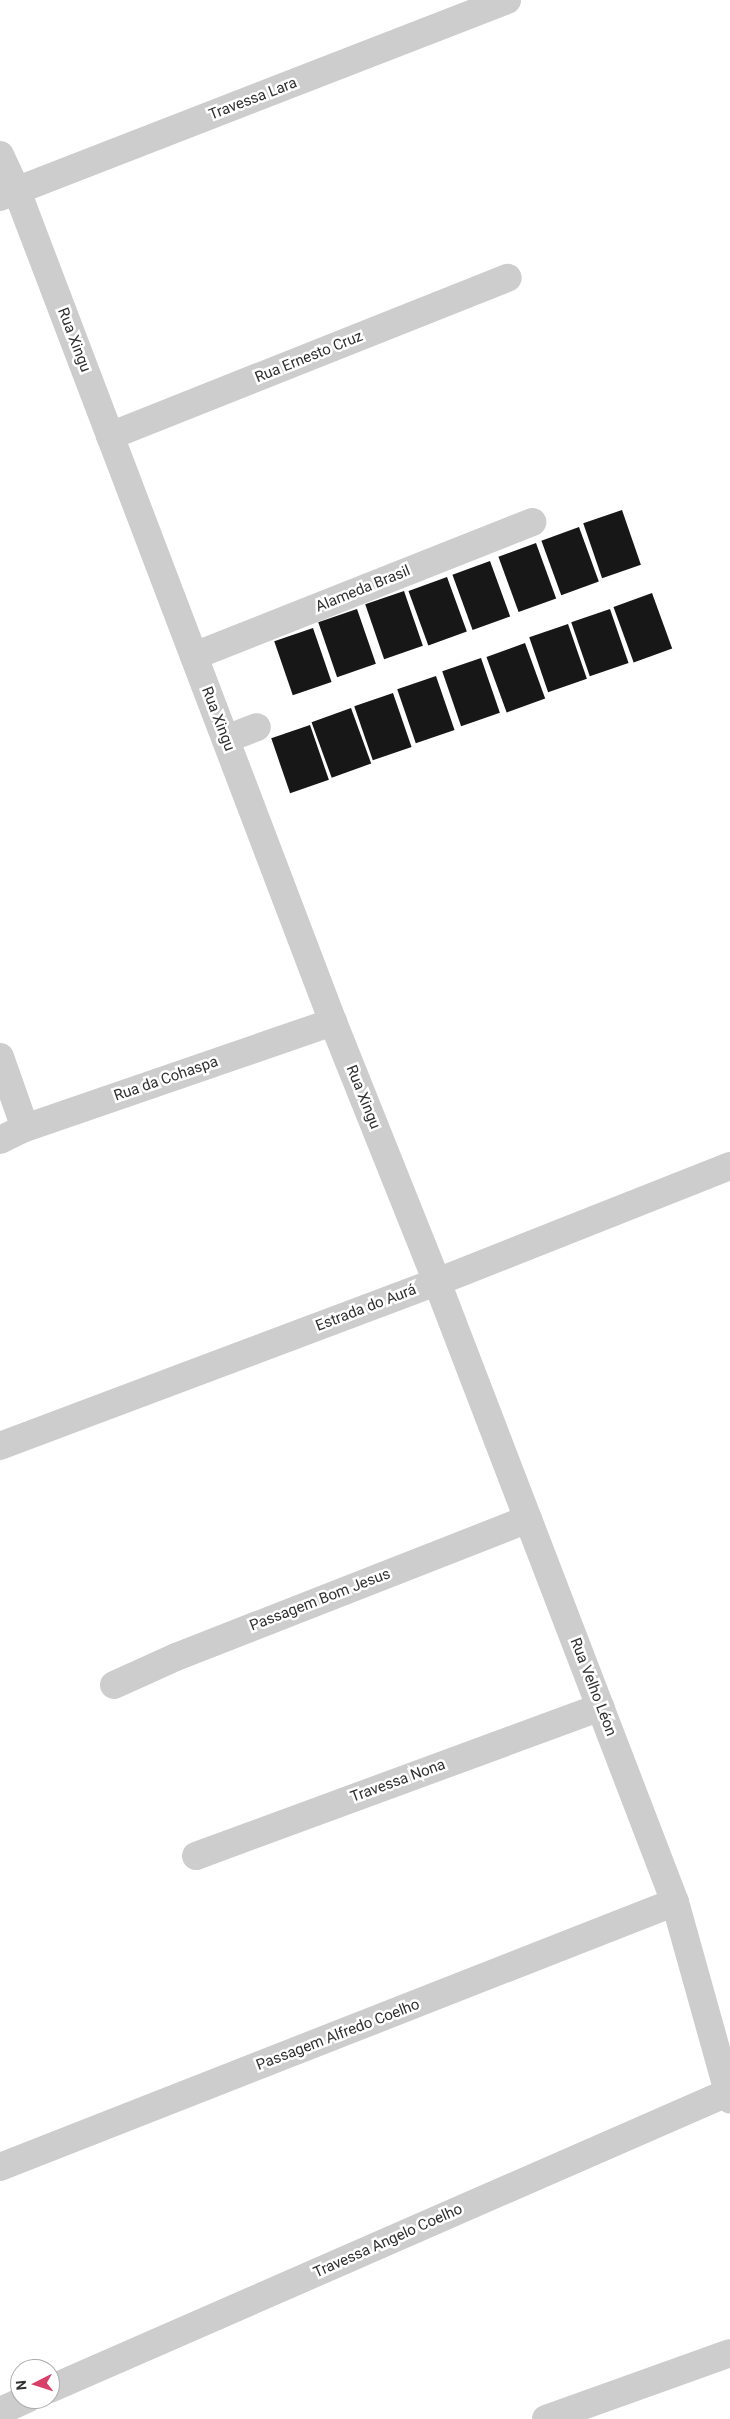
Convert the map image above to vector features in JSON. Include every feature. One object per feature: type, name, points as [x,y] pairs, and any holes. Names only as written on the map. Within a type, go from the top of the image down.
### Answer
[{"type":"street","name":"Travessa Lara","points":[[8,194],[506,0]]},
{"type":"street","name":"Rua Xingu","points":[[0,155],[8,194],[110,436],[333,1022],[437,1282]]},
{"type":"street","name":"Rua Ernesto Cruz","points":[[110,436],[508,278]]},
{"type":"street","name":"Alameda Brasil","points":[[194,656],[532,522]]},
{"type":"street","points":[[226,739],[257,727]]},
{"type":"street","name":"Rua da Cohaspa","points":[[0,1140],[25,1128],[333,1022]]},
{"type":"street","points":[[0,1057],[25,1128]]},
{"type":"street","name":"Estrada do Aurá","points":[[0,1446],[437,1282],[730,1166]]},
{"type":"street","name":"Rua Velho Léon","points":[[437,1282],[675,1902],[728,2096]]},
{"type":"street","name":"Passagem Bom Jesus","points":[[114,1685],[176,1657],[528,1519]]},
{"type":"street","name":"Travessa Nona","points":[[196,1856],[600,1707]]},
{"type":"street","name":"Passagem Alfredo Coelho","points":[[0,2167],[675,1902]]},
{"type":"street","name":"Travessa Angelo Coelho","points":[[60,2385],[728,2096]]},
{"type":"street","points":[[546,2419],[730,2353]]},
{"type":"building","points":[[622,510],[641,565],[602,578],[583,523]]},
{"type":"building","points":[[579,527],[599,582],[561,595],[541,541]]},
{"type":"building","points":[[536,543],[556,598],[519,612],[498,557]]},
{"type":"building","points":[[490,561],[510,616],[473,630],[452,575]]},
{"type":"building","points":[[447,577],[467,632],[428,646],[408,591]]},
{"type":"building","points":[[404,591],[423,646],[384,659],[365,604]]},
{"type":"building","points":[[652,593],[672,648],[634,662],[613,607]]},
{"type":"building","points":[[357,609],[376,664],[337,677],[318,622]]},
{"type":"building","points":[[610,609],[629,663],[590,676],[571,622]]},
{"type":"building","points":[[568,624],[587,679],[548,692],[529,637]]},
{"type":"building","points":[[313,628],[332,682],[293,695],[274,641]]},
{"type":"building","points":[[525,643],[545,698],[507,712],[486,657]]},
{"type":"building","points":[[481,658],[500,713],[461,726],[442,671]]},
{"type":"building","points":[[436,676],[455,730],[416,743],[397,689]]},
{"type":"building","points":[[393,693],[412,747],[373,760],[354,706]]},
{"type":"building","points":[[351,708],[371,763],[332,778],[312,722]]},
{"type":"building","points":[[310,725],[329,780],[290,793],[271,738]]}]
